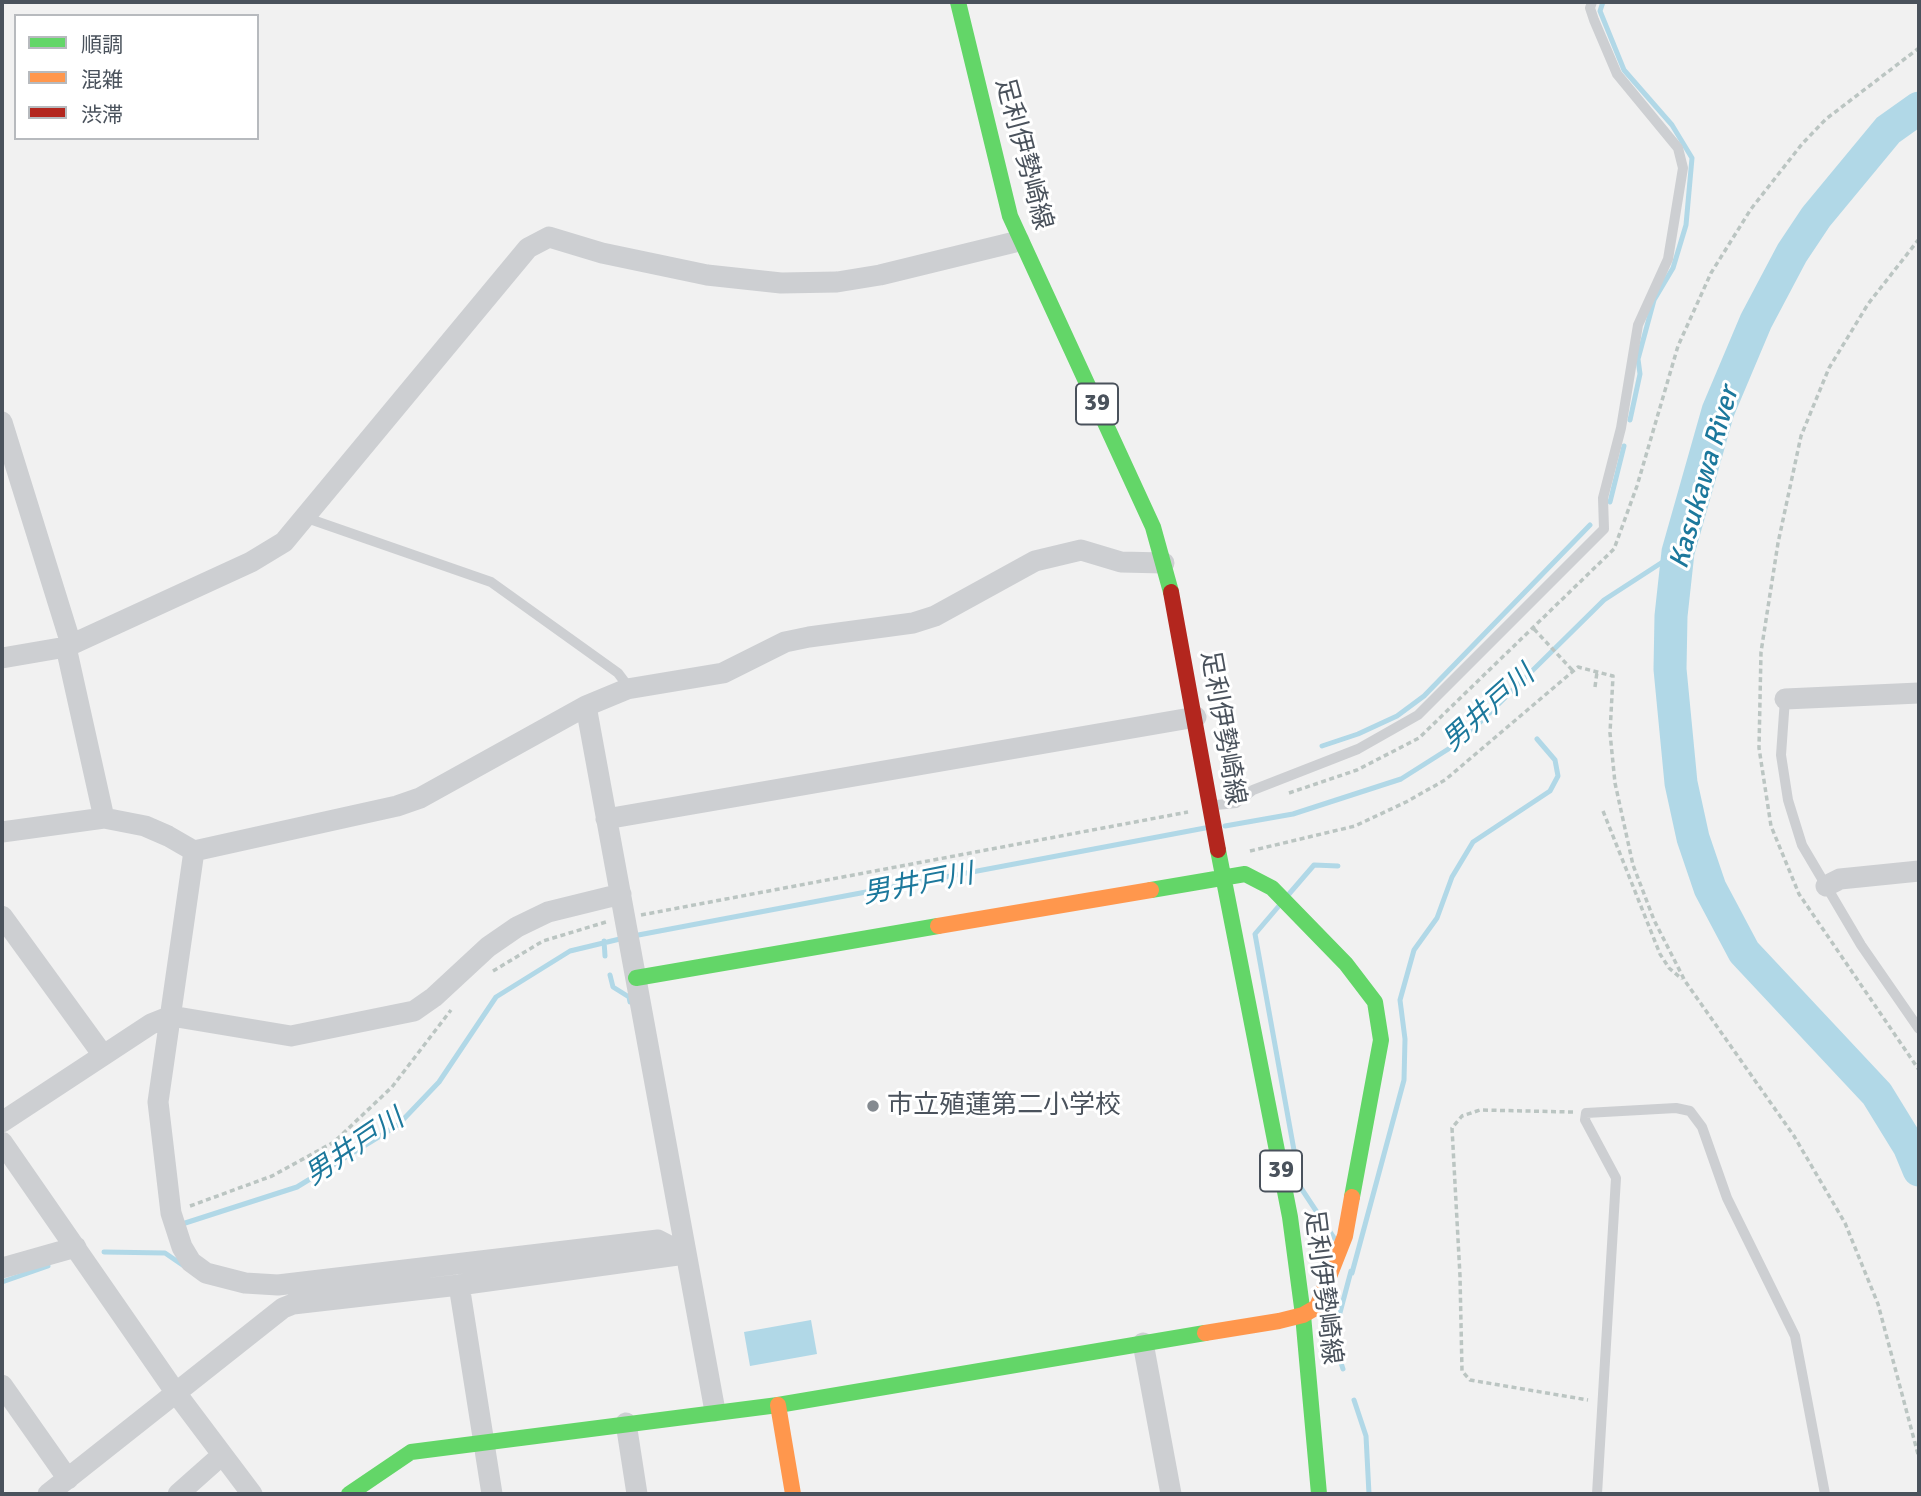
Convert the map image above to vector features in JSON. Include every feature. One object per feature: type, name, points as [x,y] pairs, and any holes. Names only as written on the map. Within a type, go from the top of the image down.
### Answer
[{"type":"street","name":"足利伊勢崎線","points":[[958,2],[1010,216],[1129,471],[1153,527],[1164,563],[1196,717],[1207,810],[1219,852],[1290,1217],[1303,1315],[1319,1494]]},
{"type":"street","points":[[2,658],[68,645],[251,562],[284,542],[528,248],[549,237],[602,253],[707,275],[781,283],[837,282],[880,275],[1020,241]]},
{"type":"street","points":[[2,422],[68,645],[104,818]]},
{"type":"street","points":[[2,832],[104,818],[145,826],[168,835],[194,852],[329,819],[397,806],[421,798],[586,706],[630,688],[723,673],[785,642],[913,623],[935,616],[1035,561],[1081,550],[1121,562],[1164,563]]},
{"type":"street","points":[[1785,699],[1919,693]]},
{"type":"street","points":[[586,706],[715,1411]]},
{"type":"street","points":[[606,819],[1196,717]]},
{"type":"street","points":[[194,852],[158,1102],[164,1173],[171,1213],[182,1247],[191,1262],[205,1273],[245,1283],[278,1285],[658,1240],[685,1254]]},
{"type":"street","points":[[1826,886],[1840,879],[1919,871]]},
{"type":"street","points":[[349,1494],[411,1452],[778,1405],[1303,1315],[1317,1307],[1345,1236],[1381,1040],[1375,1003],[1346,964],[1272,888],[1245,874],[636,978]]},
{"type":"street","points":[[2,1122],[151,1024],[171,1016],[291,1036],[414,1011],[434,997],[488,947],[517,927],[548,912],[621,894]]},
{"type":"street","points":[[2,916],[103,1055]]},
{"type":"street","points":[[2,1142],[176,1393],[252,1494]]},
{"type":"street","points":[[2,1268],[76,1247]]},
{"type":"street","points":[[48,1494],[283,1308],[293,1304],[459,1285],[685,1254]]},
{"type":"street","points":[[459,1285],[492,1494]]},
{"type":"street","points":[[1143,1343],[1170,1494]]},
{"type":"street","points":[[2,1385],[68,1479]]},
{"type":"street","points":[[778,1405],[793,1494]]},
{"type":"street","points":[[626,1423],[637,1494]]},
{"type":"street","points":[[178,1494],[222,1454]]},
{"type":"lane","points":[[1207,810],[1236,803],[1254,790],[1358,749],[1418,715],[1604,529],[1603,498],[1621,428],[1638,325],[1668,259],[1683,168],[1678,148],[1617,74],[1594,20],[1590,8],[1592,2]]},
{"type":"lane","points":[[304,517],[491,582],[618,673],[630,688]]},
{"type":"lane","points":[[1785,699],[1781,755],[1788,800],[1802,845],[1861,945],[1919,1029]]},
{"type":"lane","points":[[1597,1494],[1616,1178],[1584,1120],[1586,1113],[1676,1108],[1690,1111],[1697,1117],[1727,1198],[1795,1336],[1825,1494]]},
{"type":"path","points":[[1574,672],[1534,629],[1614,549],[1691,312],[1711,273],[1751,209],[1826,119],[1919,48]]},
{"type":"path","points":[[1919,239],[1868,304],[1829,368],[1801,436],[1778,543],[1761,652],[1759,748],[1771,826],[1799,894],[1919,1070]]},
{"type":"path","points":[[1244,852],[1355,826],[1406,802],[1445,780],[1578,667],[1612,676],[1610,733],[1615,783],[1633,865],[1654,920],[1685,981],[1794,1136],[1845,1223],[1878,1304],[1919,1458]]},
{"type":"path","points":[[1595,687],[1597,672]]},
{"type":"path","points":[[491,973],[543,941],[573,930],[1207,810]]},
{"type":"path","points":[[1603,811],[1660,954],[1669,968],[1685,981]]},
{"type":"path","points":[[183,1209],[272,1176],[334,1142],[392,1087],[459,1002]]},
{"type":"path","points":[[1586,1113],[1480,1110],[1462,1116],[1452,1128],[1462,1371],[1470,1380],[1602,1403]]},
{"type":"water","points":[[811,1320],[817,1354],[750,1366],[744,1332]]},
{"type":"waterway","points":[[1603,2],[1600,11],[1624,70],[1672,125],[1692,158],[1686,225],[1673,268],[1654,300],[1638,359],[1640,374],[1630,420]]},
{"type":"waterway","name":"Kasukawa River","points":[[1919,108],[1888,130],[1816,217],[1792,253],[1756,321],[1718,411],[1678,552],[1671,616],[1670,669],[1681,783],[1693,838],[1710,888],[1744,952],[1877,1094],[1909,1146],[1919,1170]]},
{"type":"waterway","points":[[1610,502],[1624,446]]},
{"type":"waterway","points":[[1322,746],[1358,734],[1397,716],[1424,696],[1590,525]]},
{"type":"waterway","name":"男井戸川","points":[[1225,826],[1293,814],[1401,779],[1461,741],[1604,600],[1678,552]]},
{"type":"waterway","points":[[1352,1273],[1404,1080],[1405,1039],[1400,1000],[1414,950],[1437,918],[1452,877],[1473,842],[1550,791],[1558,776],[1555,760],[1537,739]]},
{"type":"waterway","name":"男井戸川","points":[[633,936],[1205,828]]},
{"type":"waterway","points":[[1289,894],[1314,865],[1338,866]]},
{"type":"waterway","points":[[1278,907],[1255,934],[1299,1178]]},
{"type":"waterway","name":"男井戸川","points":[[179,1225],[297,1187],[398,1125],[439,1082],[496,997],[570,951],[624,938]]},
{"type":"waterway","points":[[604,941],[605,956]]},
{"type":"waterway","points":[[610,975],[613,987],[629,997],[630,1002]]},
{"type":"waterway","points":[[1301,1188],[1334,1238]]},
{"type":"waterway","name":"男井戸川","points":[[104,1252],[165,1253],[184,1266]]},
{"type":"waterway","name":"男井戸川","points":[[2,1282],[48,1266]]},
{"type":"waterway","points":[[1343,1369],[1333,1339],[1351,1271]]},
{"type":"waterway","points":[[1354,1400],[1366,1436],[1369,1494]]},
{"type":"traffic: fast","points":[[958,2],[1010,216],[1153,527],[1171,592]]},
{"type":"traffic: fast","points":[[1218,850],[1290,1217],[1303,1315],[1319,1494]]},
{"type":"traffic: fast","points":[[1151,890],[1245,874],[1272,888],[1346,964],[1375,1002],[1381,1040],[1352,1197]]},
{"type":"traffic: fast","points":[[636,978],[938,926]]},
{"type":"traffic: fast","points":[[349,1494],[411,1452],[778,1405],[1205,1333]]},
{"type":"traffic: slow","points":[[938,926],[1151,890]]},
{"type":"traffic: slow","points":[[1205,1333],[1279,1321],[1303,1315],[1317,1307],[1345,1236],[1352,1197]]},
{"type":"traffic: slow","points":[[778,1405],[793,1494]]},
{"type":"traffic: jam","points":[[1171,592],[1218,850]]},
{"type":"place","name":"市立殖蓮第二小学校","points":[[873,1106]]}]
